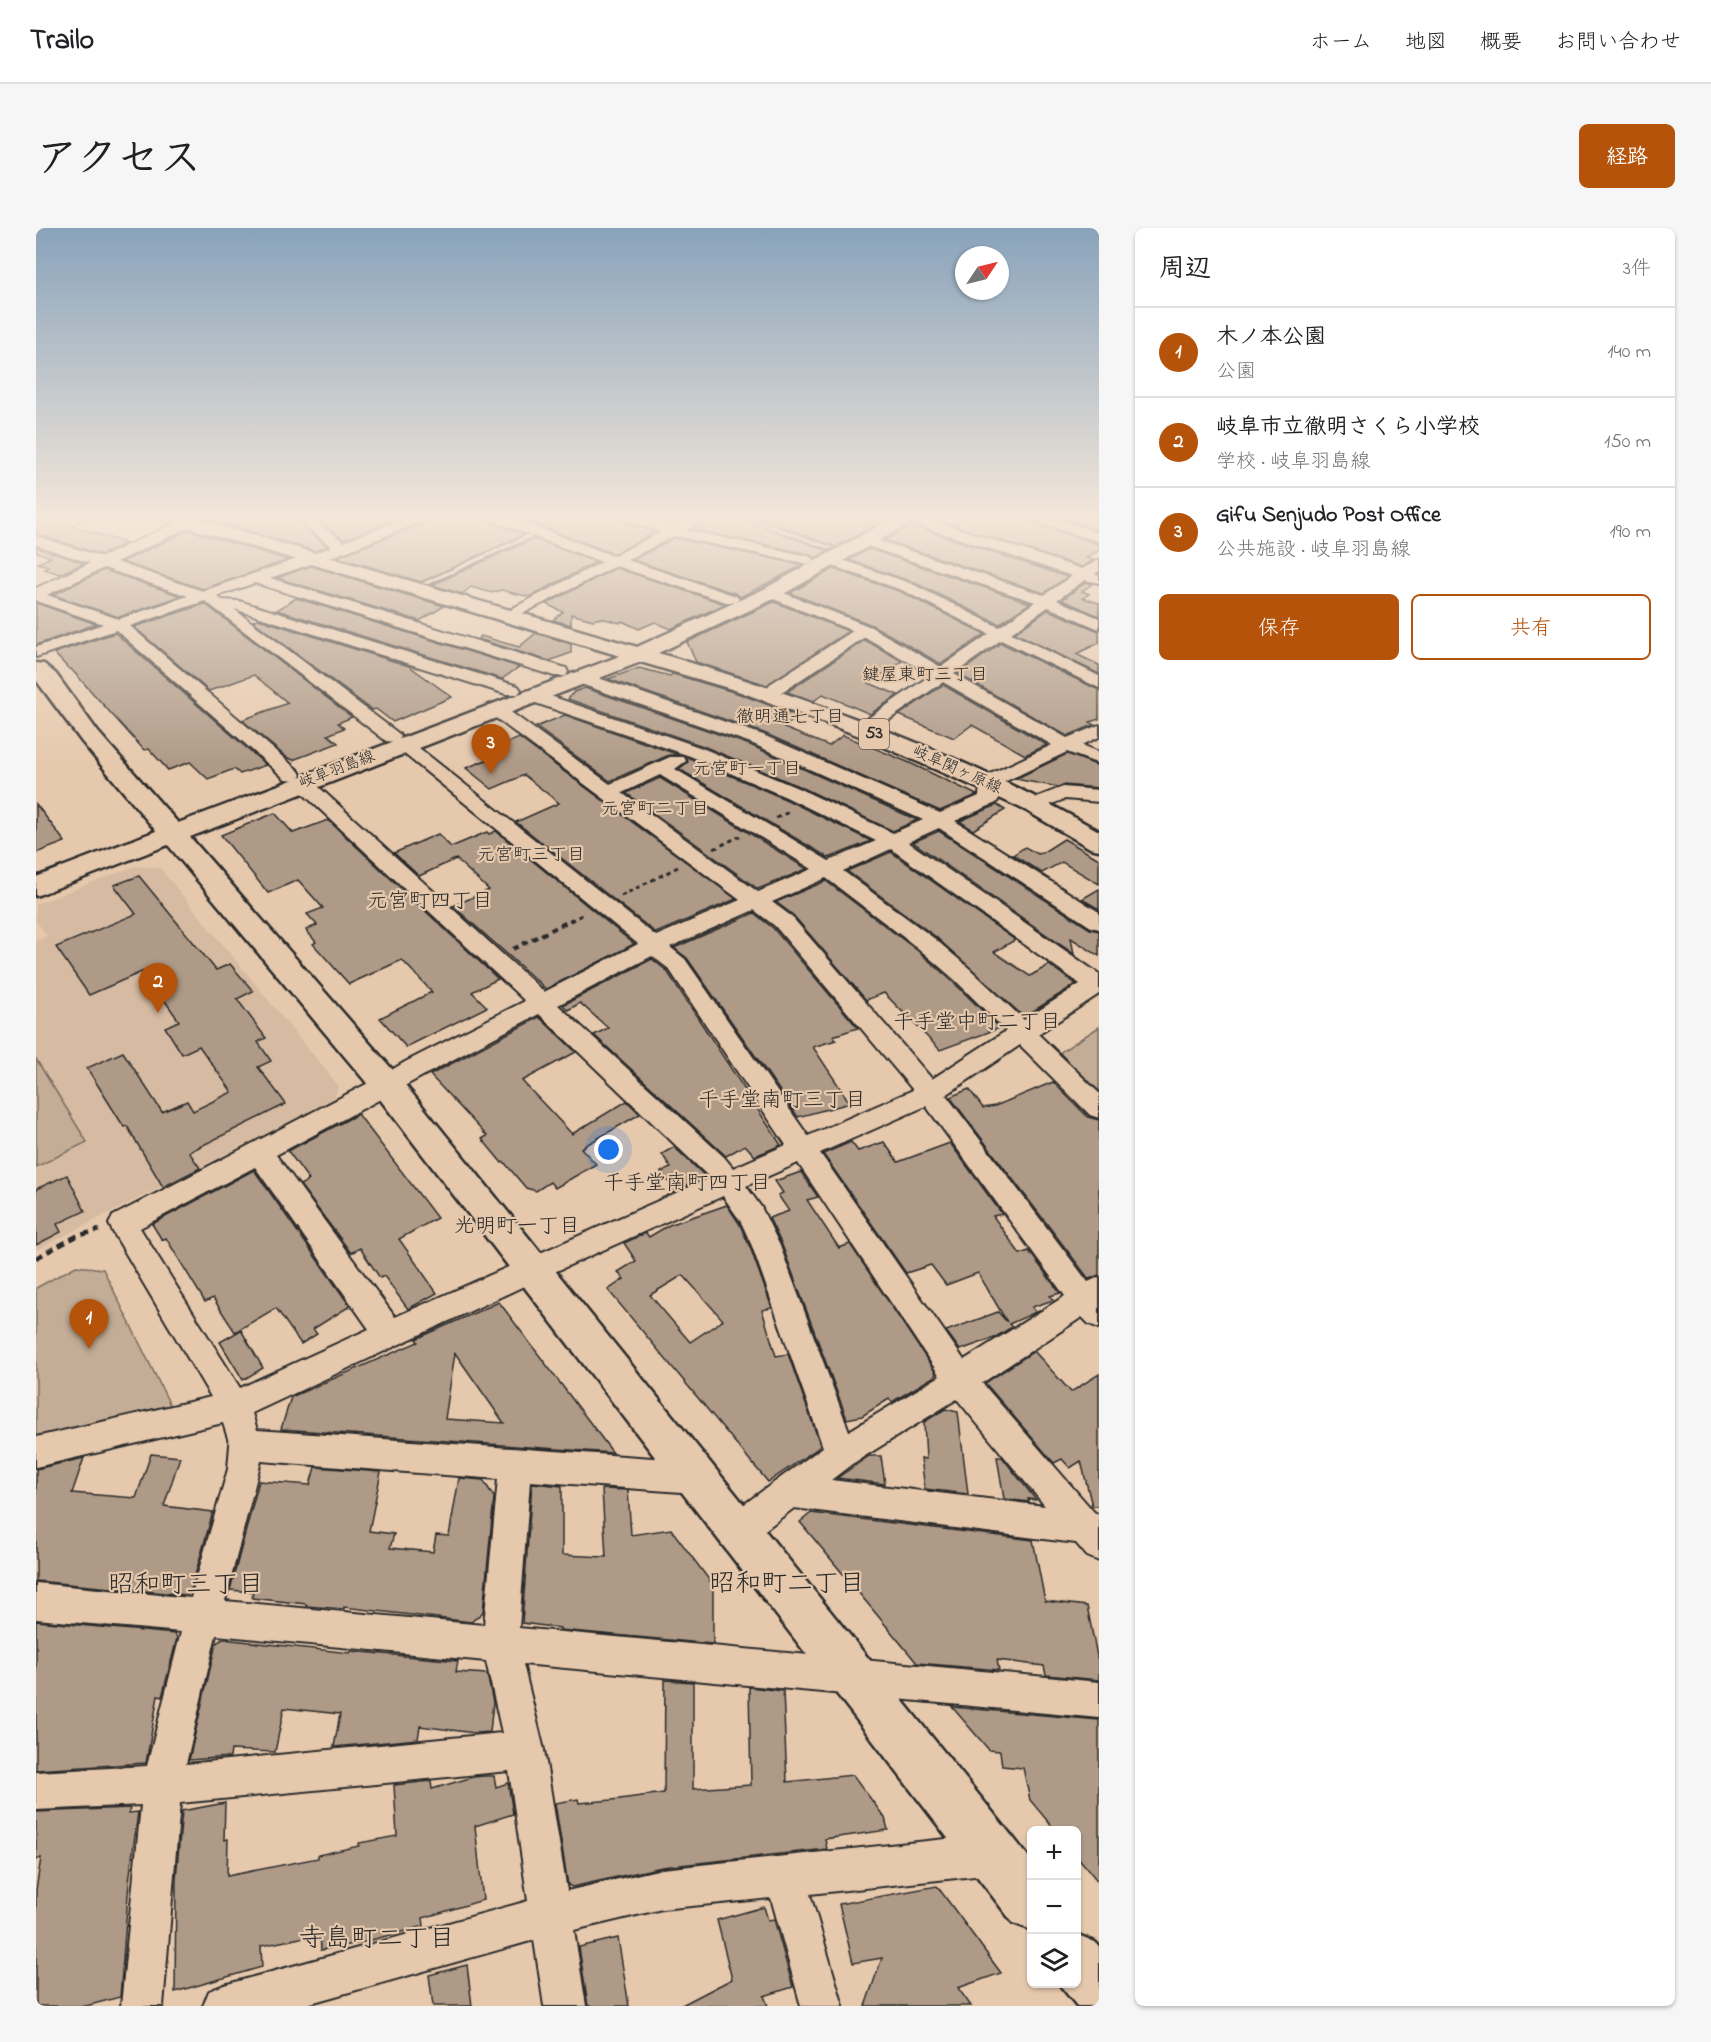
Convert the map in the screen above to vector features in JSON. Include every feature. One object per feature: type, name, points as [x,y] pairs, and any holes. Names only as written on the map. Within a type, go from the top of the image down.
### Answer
[{"type":"main road","points":[[475,599],[635,649],[756,599]]},
{"type":"main road","points":[[480,599],[635,649],[731,599]]},
{"type":"main road","name":"岐阜羽島線","points":[[36,887],[169,829],[635,649]]},
{"type":"main road","name":"岐阜関ヶ原線","points":[[635,649],[776,688],[870,725],[992,782],[1099,842]]},
{"type":"main road","name":"岐阜関ヶ原線","points":[[635,649],[797,704],[864,730],[1044,801],[1099,831]]},
{"type":"main road","points":[[36,669],[48,679],[90,737],[387,1085],[1027,1898]]},
{"type":"main road","name":"岐阜羽島線","points":[[397,740],[495,709],[521,693]]},
{"type":"main road","name":"岐阜羽島線","points":[[36,873],[169,829]]},
{"type":"street","points":[[47,599],[118,624],[297,779],[715,1164],[729,1181],[766,1246],[841,1453]]},
{"type":"street","points":[[36,652],[191,599]]},
{"type":"street","points":[[210,599],[397,740],[677,964],[960,1380],[1094,1533]]},
{"type":"street","points":[[321,599],[569,675],[757,738],[939,820],[1099,922]]},
{"type":"street","points":[[518,610],[540,599]]},
{"type":"street","points":[[786,599],[865,630],[1065,745],[1099,758]]},
{"type":"street","points":[[930,599],[1099,683]]},
{"type":"street","points":[[1040,599],[1099,624]]},
{"type":"street","points":[[870,725],[1049,599]]},
{"type":"street","points":[[36,1452],[234,1406],[531,1269],[930,1093],[1098,984],[893,841],[810,801],[696,752],[587,713],[234,604],[219,604]]},
{"type":"street","points":[[776,688],[865,630]]},
{"type":"street","points":[[495,709],[758,900],[783,921],[930,1093],[1094,1301],[841,1453],[737,1530]]},
{"type":"street","points":[[142,2006],[162,1785],[203,1616],[244,1469],[246,1445],[234,1406],[123,1224],[387,1085],[414,1068],[653,946],[989,799],[992,782],[1099,730]]},
{"type":"street","points":[[608,792],[696,752]]},
{"type":"street","points":[[661,768],[827,869],[927,944],[962,974],[1099,1108]]},
{"type":"street","points":[[1044,801],[1063,793],[1099,796]]},
{"type":"street","points":[[259,1152],[390,1334]]},
{"type":"street","points":[[246,1445],[695,1476]]},
{"type":"street","points":[[515,1465],[500,1645],[525,1750],[565,2006]]},
{"type":"street","points":[[791,1491],[1094,1533]]},
{"type":"street","points":[[36,1601],[1099,1700]]},
{"type":"street","points":[[36,1791],[162,1785],[525,1750]]},
{"type":"street","points":[[224,2006],[551,1915],[662,1889],[993,1854]]},
{"type":"street","points":[[785,1877],[822,2006]]},
{"type":"path","points":[[494,959],[810,801]]},
{"type":"path","points":[[36,1258],[77,1236],[123,1224]]},
{"type":"shaded area","points":[[135,866],[160,868],[338,1085],[334,1100],[36,1250],[36,941],[47,936],[36,921],[36,904]]},
{"type":"shaded area","points":[[1099,1027],[1099,1091],[1059,1053]]},
{"type":"shaded area","points":[[36,1059],[87,1142],[36,1167]]},
{"type":"shaded area","points":[[76,1266],[103,1269],[172,1409],[36,1436],[36,1288]]},
{"type":"building","points":[[65,599],[172,599],[119,617]]},
{"type":"building","points":[[294,599],[299,599],[519,667],[502,679],[277,610]]},
{"type":"building","points":[[347,599],[421,599],[444,606],[420,621]]},
{"type":"building","points":[[556,599],[710,599],[725,604],[671,629],[655,622],[639,629],[622,621],[620,623],[601,618],[593,620],[571,614],[571,625],[553,620],[563,612],[546,604]]},
{"type":"building","points":[[805,599],[915,599],[985,634],[941,664],[872,625]]},
{"type":"building","points":[[948,599],[1018,599],[1030,603],[999,624]]},
{"type":"building","points":[[1086,599],[1099,603],[1099,616],[1062,600]]},
{"type":"building","points":[[774,602],[848,631],[767,685],[696,662],[687,642]]},
{"type":"building","points":[[36,603],[96,624],[36,645]]},
{"type":"building","points":[[205,604],[352,717],[338,723],[344,728],[328,735],[338,743],[293,760],[286,757],[242,720],[288,703],[254,675],[209,691],[134,627]]},
{"type":"building","points":[[1048,610],[1099,631],[1099,643],[1076,654],[1099,665],[1099,674],[1015,633]]},
{"type":"building","points":[[258,619],[409,666],[452,697],[393,722],[376,709],[372,710],[253,621]]},
{"type":"building","points":[[115,633],[266,765],[240,774],[234,769],[208,779],[190,762],[168,770],[149,749],[144,750],[54,653]]},
{"type":"building","points":[[536,633],[571,644],[571,653],[549,661],[478,639],[481,636],[519,647]]},
{"type":"building","points":[[865,640],[902,661],[869,683],[898,695],[870,714],[823,694],[814,701],[787,692]]},
{"type":"building","points":[[1001,643],[1099,690],[1099,719],[1090,722],[1094,725],[1067,736],[958,674]]},
{"type":"building","points":[[639,668],[670,676],[673,674],[737,693],[798,716],[784,728],[829,746],[843,735],[910,763],[977,795],[940,811],[764,733],[608,679]]},
{"type":"building","points":[[943,685],[1047,745],[1025,755],[972,725],[954,738],[899,715]]},
{"type":"building","points":[[585,688],[750,745],[917,820],[893,831],[801,787],[703,746],[568,699],[574,692]]},
{"type":"building","points":[[565,715],[679,755],[669,755],[610,781],[536,727]]},
{"type":"building","points":[[519,738],[736,899],[656,933],[516,822],[559,803],[524,775],[492,789],[466,768],[496,756],[489,751]]},
{"type":"building","points":[[1067,754],[1099,766],[1099,788],[1063,785],[1058,787],[1015,779]]},
{"type":"building","points":[[687,757],[785,799],[871,841],[829,858],[679,769],[688,762]]},
{"type":"building","points":[[660,778],[807,869],[758,889],[626,793]]},
{"type":"building","points":[[36,804],[65,842],[36,853]]},
{"type":"building","points":[[997,805],[1005,810],[973,830],[960,821]]},
{"type":"building","points":[[275,813],[293,833],[328,820],[498,979],[472,992],[487,1007],[406,1047],[380,1018],[432,992],[402,960],[349,984],[313,944],[316,942],[306,930],[317,925],[307,914],[323,908],[298,880],[268,893],[221,835]]},
{"type":"building","points":[[496,831],[634,944],[546,989],[453,906],[489,890],[456,859],[419,876],[394,853],[438,834],[451,847],[487,832],[489,834]]},
{"type":"building","points":[[939,831],[1090,929],[1099,931],[1099,956],[1071,938],[1074,954],[913,842]]},
{"type":"building","points":[[1064,839],[1099,859],[1099,884],[1062,862],[1042,873],[1013,855],[1025,847],[1038,854],[1042,853]]},
{"type":"building","points":[[891,852],[1015,940],[994,952],[1030,976],[1049,965],[1076,984],[1024,1017],[936,937],[847,871]]},
{"type":"building","points":[[139,876],[216,970],[230,964],[253,991],[237,999],[266,1038],[258,1042],[271,1061],[258,1067],[286,1104],[189,1152],[200,1168],[163,1187],[127,1126],[124,1127],[87,1068],[123,1052],[162,1112],[187,1101],[193,1111],[232,1092],[199,1046],[182,1054],[165,1027],[179,1021],[144,971],[89,995],[56,947],[136,914],[114,885]]},
{"type":"building","points":[[826,881],[918,951],[1000,1028],[940,1050],[884,993],[866,1000],[793,915],[776,902]]},
{"type":"building","points":[[1099,889],[1099,909],[1082,899]]},
{"type":"building","points":[[754,913],[773,928],[858,1028],[833,1036],[836,1040],[813,1047],[850,1103],[798,1117],[687,958],[674,948]]},
{"type":"building","points":[[652,959],[667,971],[781,1145],[755,1156],[745,1145],[726,1156],[594,1035],[608,1028],[580,1003],[568,1010],[563,1005]]},
{"type":"building","points":[[539,1017],[576,1052],[522,1081],[572,1134],[627,1101],[640,1114],[581,1148],[596,1164],[555,1188],[550,1182],[536,1191],[526,1188],[504,1162],[502,1163],[482,1139],[487,1136],[430,1075]]},
{"type":"building","points":[[1053,1082],[1088,1117],[1099,1120],[1099,1275],[1089,1279],[950,1097],[969,1089],[983,1108],[995,1106]]},
{"type":"building","points":[[358,1114],[437,1218],[399,1239],[437,1293],[408,1309],[384,1276],[380,1278],[360,1248],[351,1253],[300,1185],[309,1180],[288,1151]]},
{"type":"building","points":[[851,1142],[858,1151],[884,1142],[898,1162],[950,1143],[1002,1214],[993,1216],[1020,1254],[1029,1251],[1060,1293],[1050,1296],[1053,1300],[1032,1307],[1036,1312],[1009,1324],[1012,1327],[994,1338],[960,1350],[946,1331],[998,1312],[1007,1322],[978,1273],[946,1285],[931,1265],[906,1273],[823,1154]]},
{"type":"building","points":[[674,1147],[705,1176],[676,1191],[661,1172],[671,1168],[662,1154]]},
{"type":"building","points":[[254,1170],[350,1306],[313,1329],[317,1334],[301,1344],[276,1308],[235,1332],[213,1298],[205,1302],[166,1238],[162,1240],[152,1224]]},
{"type":"building","points":[[801,1172],[818,1197],[807,1200],[839,1248],[850,1244],[936,1373],[935,1376],[892,1402],[889,1399],[862,1416],[847,1419],[782,1245],[769,1218],[789,1211],[778,1195],[783,1193],[775,1181]]},
{"type":"building","points":[[67,1175],[85,1211],[57,1224],[61,1232],[36,1245],[36,1189]]},
{"type":"building","points":[[727,1205],[739,1223],[750,1247],[772,1308],[762,1310],[776,1356],[788,1354],[820,1444],[818,1448],[768,1482],[608,1290],[624,1279],[618,1272],[636,1261],[624,1243],[646,1233],[649,1237],[669,1225]],"holes":[[[683,1275],[723,1320],[690,1342],[650,1295]]]},
{"type":"building","points":[[499,1302],[613,1453],[281,1429],[291,1397],[418,1342],[416,1339]],"holes":[[[455,1353],[504,1423],[445,1419]]]},
{"type":"building","points":[[241,1330],[263,1368],[243,1380],[220,1342]]},
{"type":"building","points":[[1034,1351],[1071,1392],[1099,1374],[1099,1506],[1092,1506],[1081,1461],[1070,1468],[1062,1459],[1054,1463],[985,1383]]},
{"type":"building","points":[[945,1409],[958,1412],[968,1494],[925,1489],[921,1458],[926,1459],[924,1422]]},
{"type":"building","points":[[151,1454],[180,1457],[164,1506],[213,1512],[190,1593],[187,1595],[36,1581],[36,1469],[84,1458],[72,1493],[136,1498]]},
{"type":"building","points":[[869,1456],[881,1456],[885,1484],[837,1478]]},
{"type":"building","points":[[997,1457],[1002,1457],[1036,1500],[1028,1499],[1029,1502],[1004,1499]]},
{"type":"building","points":[[315,1467],[381,1472],[369,1531],[394,1534],[390,1548],[433,1552],[436,1535],[449,1536],[459,1478],[483,1480],[494,1497],[483,1612],[471,1622],[344,1607],[344,1609],[306,1606],[306,1604],[252,1598],[253,1592],[230,1590],[259,1481],[310,1485]]},
{"type":"building","points":[[532,1483],[562,1486],[562,1555],[606,1557],[602,1489],[628,1490],[631,1535],[671,1529],[713,1585],[713,1644],[560,1630],[560,1628],[522,1623]]},
{"type":"building","points":[[811,1513],[1033,1540],[1045,1601],[1087,1606],[1099,1666],[1099,1680],[1046,1675],[1044,1666],[997,1660],[999,1670],[917,1663],[800,1522]]},
{"type":"building","points":[[36,1621],[175,1634],[177,1638],[162,1697],[158,1696],[146,1763],[36,1770]]},
{"type":"building","points":[[223,1639],[350,1653],[351,1651],[458,1661],[456,1672],[487,1674],[493,1702],[490,1732],[475,1733],[420,1726],[418,1739],[334,1747],[340,1714],[284,1708],[275,1752],[231,1750],[230,1757],[189,1760],[216,1643]]},
{"type":"building","points":[[665,1680],[693,1682],[693,1789],[751,1785],[749,1687],[783,1691],[787,1782],[853,1775],[885,1818],[888,1830],[825,1839],[827,1849],[662,1867],[572,1887],[568,1885],[555,1803],[578,1799],[579,1803],[612,1800],[664,1793]]},
{"type":"building","points":[[952,1707],[1099,1720],[1099,1883],[1081,1861],[1081,1826],[1052,1826],[1030,1800],[1023,1768],[1002,1766],[1000,1751],[989,1750]]},
{"type":"building","points":[[484,1776],[494,1776],[496,1787],[508,1783],[513,1814],[475,1826],[483,1900],[423,1918],[424,1926],[364,1942],[321,1950],[320,1934],[261,1946],[262,1967],[175,1992],[176,1879],[182,1811],[225,1803],[224,1840],[228,1839],[227,1876],[318,1858],[318,1855],[359,1846],[359,1843],[397,1836],[394,1785],[431,1781],[432,1789]]},
{"type":"building","points":[[130,1808],[129,1813],[138,1812],[129,1882],[120,1997],[86,2006],[36,2006],[36,1890],[41,1858],[36,1859],[36,1812]]},
{"type":"building","points":[[937,1886],[1001,1973],[958,1988],[971,2006],[865,2006],[882,1958],[853,1963],[839,1904]]},
{"type":"building","points":[[764,1907],[768,1920],[774,1919],[793,1987],[764,1996],[768,2006],[680,2006],[732,1979],[717,1920]]},
{"type":"building","points":[[618,1938],[629,2006],[588,2006],[579,1947]]},
{"type":"building","points":[[467,1965],[472,2006],[433,2006],[429,1975]]},
{"type":"place","name":"Gifu Senjudo Post Office","points":[[491,774]]},
{"type":"place","name":"岐阜市立徹明さくら小学校","points":[[158,1013]]},
{"type":"place","name":"木ノ本公園","points":[[89,1349]]},
{"type":"district","name":"鍵屋東町三丁目","points":[[925,676]]},
{"type":"district","name":"徹明通七丁目","points":[[790,718]]},
{"type":"district","name":"元宮町一丁目","points":[[747,770]]},
{"type":"district","name":"元宮町二丁目","points":[[655,810]]},
{"type":"district","name":"元宮町三丁目","points":[[531,856]]},
{"type":"district","name":"元宮町四丁目","points":[[430,902]]},
{"type":"district","name":"千手堂中町二丁目","points":[[977,1023]]},
{"type":"district","name":"千手堂南町三丁目","points":[[782,1101]]},
{"type":"district","name":"千手堂南町四丁目","points":[[687,1184]]},
{"type":"district","name":"光明町一丁目","points":[[517,1227]]},
{"type":"district","name":"昭和町二丁目","points":[[787,1585]]},
{"type":"district","name":"昭和町三丁目","points":[[186,1586]]},
{"type":"district","name":"寺島町二丁目","points":[[377,1940]]}]
